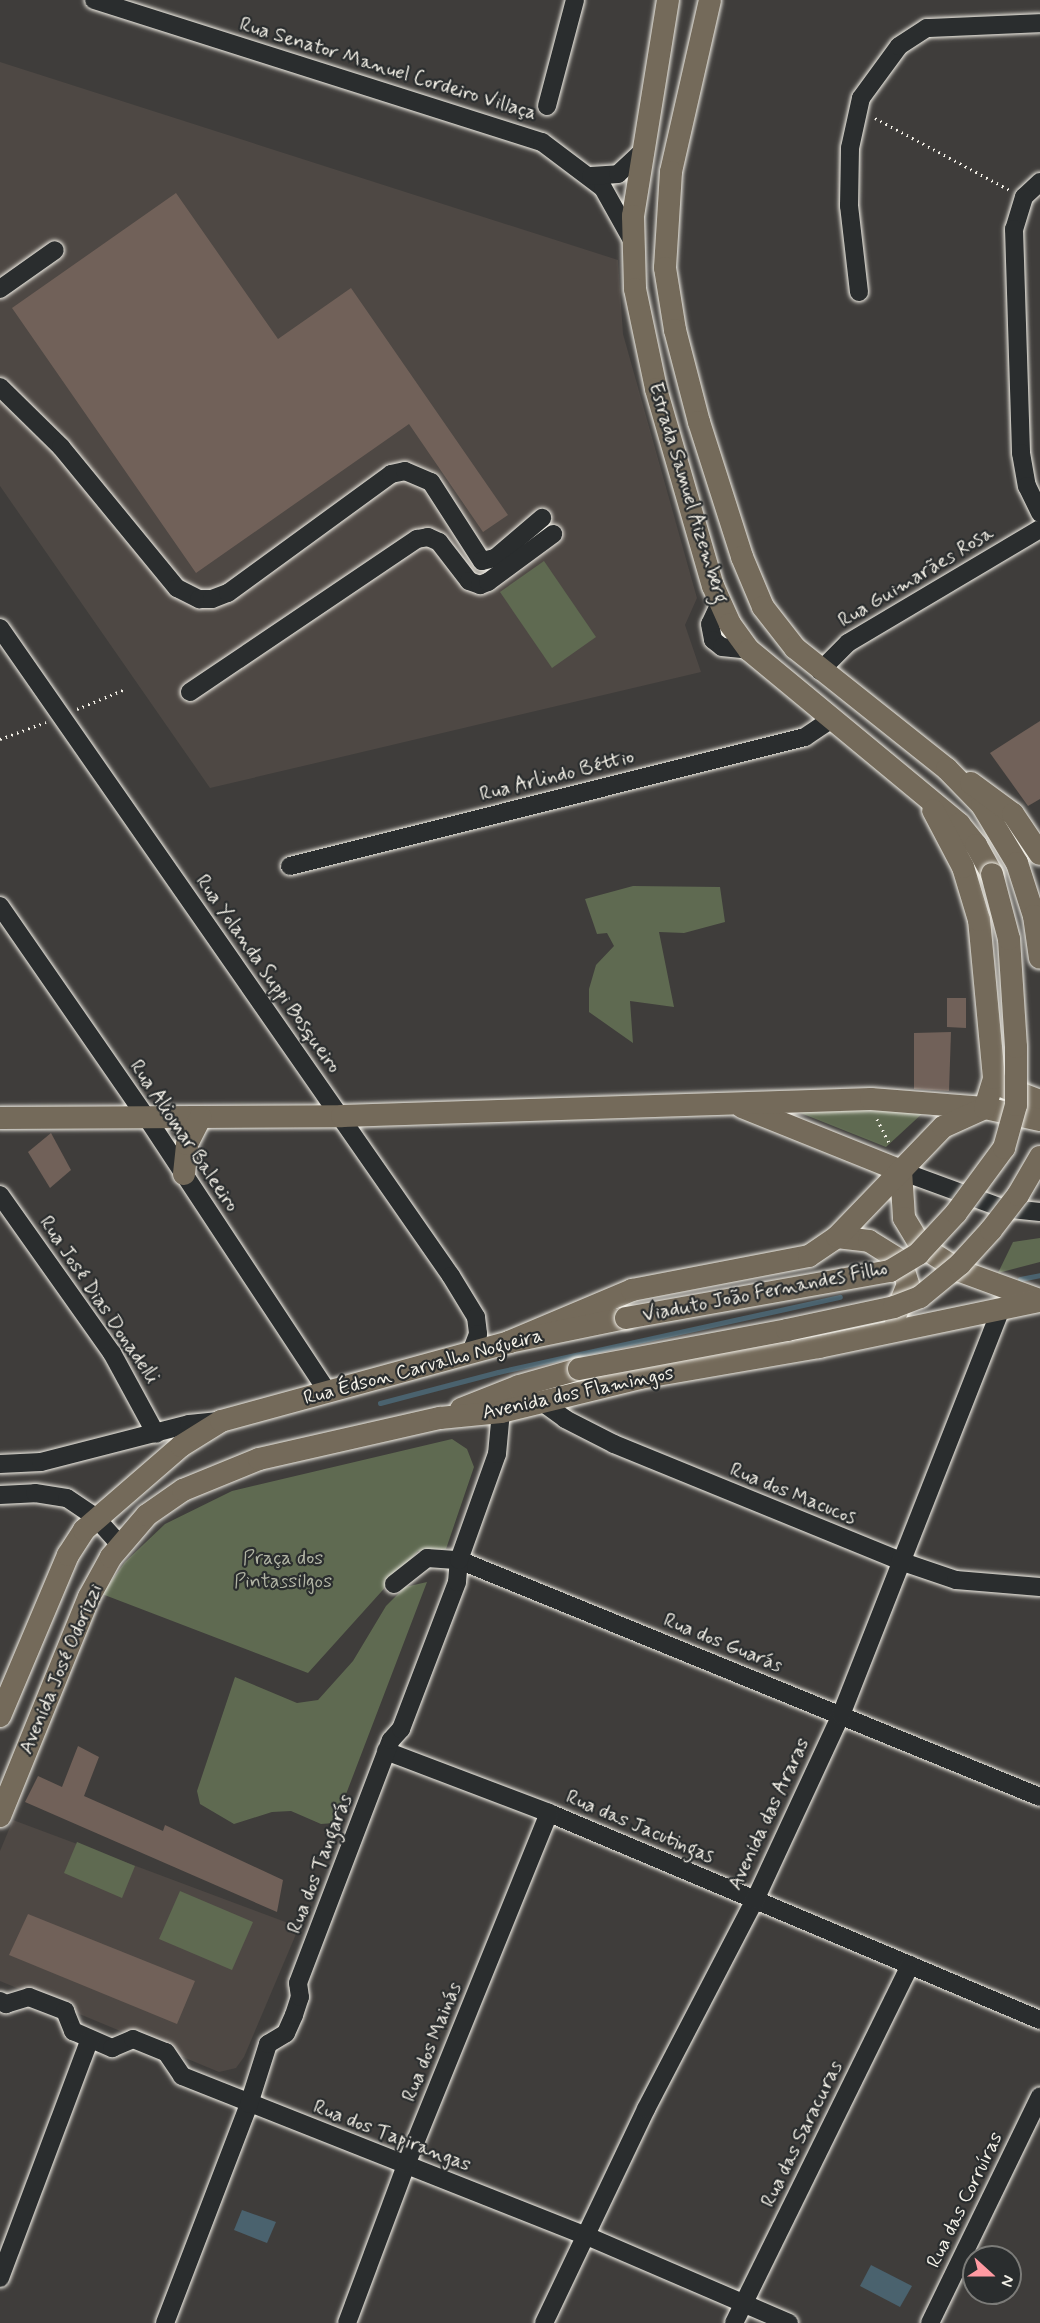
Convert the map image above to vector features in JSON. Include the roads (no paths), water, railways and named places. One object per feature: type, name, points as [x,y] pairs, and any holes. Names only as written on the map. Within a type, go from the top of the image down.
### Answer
[{"type":"main road","name":"Estrada Samuel Aizemberg","points":[[668,0],[642,152],[632,240],[644,344],[704,560],[720,603],[749,650],[969,835],[992,874]]},
{"type":"main road","name":"Estrada Samuel Aizemberg","points":[[710,0],[676,145],[667,208],[665,268],[675,330],[699,422],[753,588],[771,622],[820,671],[946,769],[982,806],[1017,863],[1034,916],[1040,958]]},
{"type":"main road","points":[[946,769],[1006,808],[1040,854]]},
{"type":"main road","points":[[509,1342],[632,1290],[809,1256],[837,1237],[943,1127],[985,1108],[994,1078],[984,962],[970,887],[940,819],[919,793]]},
{"type":"main road","name":"Viaduto João Fernandes Filho","points":[[626,1318],[890,1271],[918,1254],[956,1214],[1004,1148],[1016,1105],[1016,1047],[1009,939],[992,874]]},
{"type":"main road","points":[[994,1078],[1010,1092],[1040,1101]]},
{"type":"main road","points":[[0,1118],[342,1116],[871,1099],[985,1108],[1040,1120]]},
{"type":"main road","points":[[726,1102],[902,1172]]},
{"type":"main road","points":[[184,1174],[187,1144],[201,1118]]},
{"type":"main road","name":"Viaduto João Fernandes Filho","points":[[440,1418],[519,1386],[579,1369],[819,1323],[894,1307],[920,1297],[960,1264],[992,1230],[1029,1180],[1040,1157]]},
{"type":"main road","points":[[902,1172],[904,1218],[921,1246],[980,1280],[1040,1300]]},
{"type":"main road","points":[[837,1237],[858,1238],[882,1247],[901,1261],[907,1271],[905,1298],[894,1317],[870,1336]]},
{"type":"main road","name":"Avenida dos Flamingos","points":[[116,1551],[147,1515],[183,1490],[210,1477],[259,1459],[440,1418],[501,1412],[640,1378],[870,1336],[1040,1300]]},
{"type":"main road","name":"Rua Édson Carvalho Nogueira","points":[[221,1421],[509,1342],[626,1318]]},
{"type":"main road","name":"Avenida José Odorizzi","points":[[0,1716],[68,1555],[95,1517],[148,1471],[221,1421]]},
{"type":"main road","name":"Avenida José Odorizzi","points":[[0,1816],[89,1597],[116,1551]]},
{"type":"street","name":"Rua Senator Manuel Cordeiro Villaça","points":[[94,0],[542,142],[591,176],[612,200],[632,240]]},
{"type":"street","points":[[547,106],[575,0]]},
{"type":"street","points":[[859,292],[849,206],[850,148],[861,98],[891,55],[915,33],[927,28],[976,23],[1040,23]]},
{"type":"street","points":[[591,176],[618,174],[642,152]]},
{"type":"street","points":[[1040,182],[1024,197],[1014,229],[1020,432],[1027,486],[1040,513]]},
{"type":"street","points":[[0,289],[55,250]]},
{"type":"street","points":[[0,387],[61,447],[177,588],[199,598],[212,599],[228,593],[391,474],[405,471],[430,482],[482,561],[495,558],[542,519]]},
{"type":"street","name":"Rua Guimarães Rosa","points":[[820,671],[848,643],[1040,529]]},
{"type":"street","points":[[190,692],[417,539],[428,537],[439,542],[468,581],[480,585],[553,534]]},
{"type":"street","name":"Rua Yolanda Suppi Bosqueiro","points":[[0,628],[342,1116],[470,1306],[478,1325],[471,1352]]},
{"type":"street","name":"Rua Arlindo Béttio","points":[[290,866],[805,737],[830,720]]},
{"type":"street","name":"Rua Aliomar Baleeiro","points":[[0,906],[147,1118],[328,1393]]},
{"type":"street","points":[[902,1172],[1002,1208],[1040,1212]]},
{"type":"street","name":"Rua José Dias Donadelli","points":[[0,1195],[112,1353],[156,1434]]},
{"type":"street","name":"Avenida das Araras","points":[[544,2323],[646,2109],[754,1900],[841,1715],[1001,1309]]},
{"type":"street","name":"Rua dos Macucos","points":[[542,1402],[565,1419],[614,1444],[900,1561],[956,1580],[1040,1587]]},
{"type":"street","name":"Rua dos Tangarás","points":[[165,2323],[249,2104],[268,2044],[286,2033],[294,2015],[300,1997],[298,1983],[386,1751],[405,1720],[457,1582],[459,1560],[492,1470],[501,1412]]},
{"type":"street","points":[[0,1464],[41,1462],[189,1424],[221,1421]]},
{"type":"street","points":[[0,1495],[52,1494],[67,1498],[95,1517],[116,1551]]},
{"type":"street","name":"Rua dos Guarás","points":[[394,1584],[427,1558],[459,1560],[1040,1797]]},
{"type":"street","name":"Rua das Jacutingas","points":[[386,1751],[549,1813],[1040,2020]]},
{"type":"street","name":"Rua dos Mainás","points":[[347,2323],[406,2165],[549,1813]]},
{"type":"street","name":"Rua das Saracuras","points":[[734,2323],[910,1965]]},
{"type":"street","name":"Rua dos Tapirangas","points":[[0,2001],[6,2004],[29,1997],[65,2012],[73,2031],[112,2048],[133,2039],[166,2052],[182,2076],[586,2236],[789,2323]]},
{"type":"street","points":[[0,2278],[90,2039]]},
{"type":"street","name":"Rua das Corruíras","points":[[930,2323],[1040,2096]]},
{"type":"water","points":[[242,2210],[276,2222],[267,2243],[234,2230]]},
{"type":"water","points":[[871,2265],[912,2286],[900,2307],[860,2286]]},
{"type":"waterway","points":[[1020,1279],[1040,1275]]},
{"type":"waterway","points":[[380,1403],[498,1372],[840,1297]]},
{"type":"park label","name":"Praça dos Pintassilgos","points":[[283,1570]]}]
